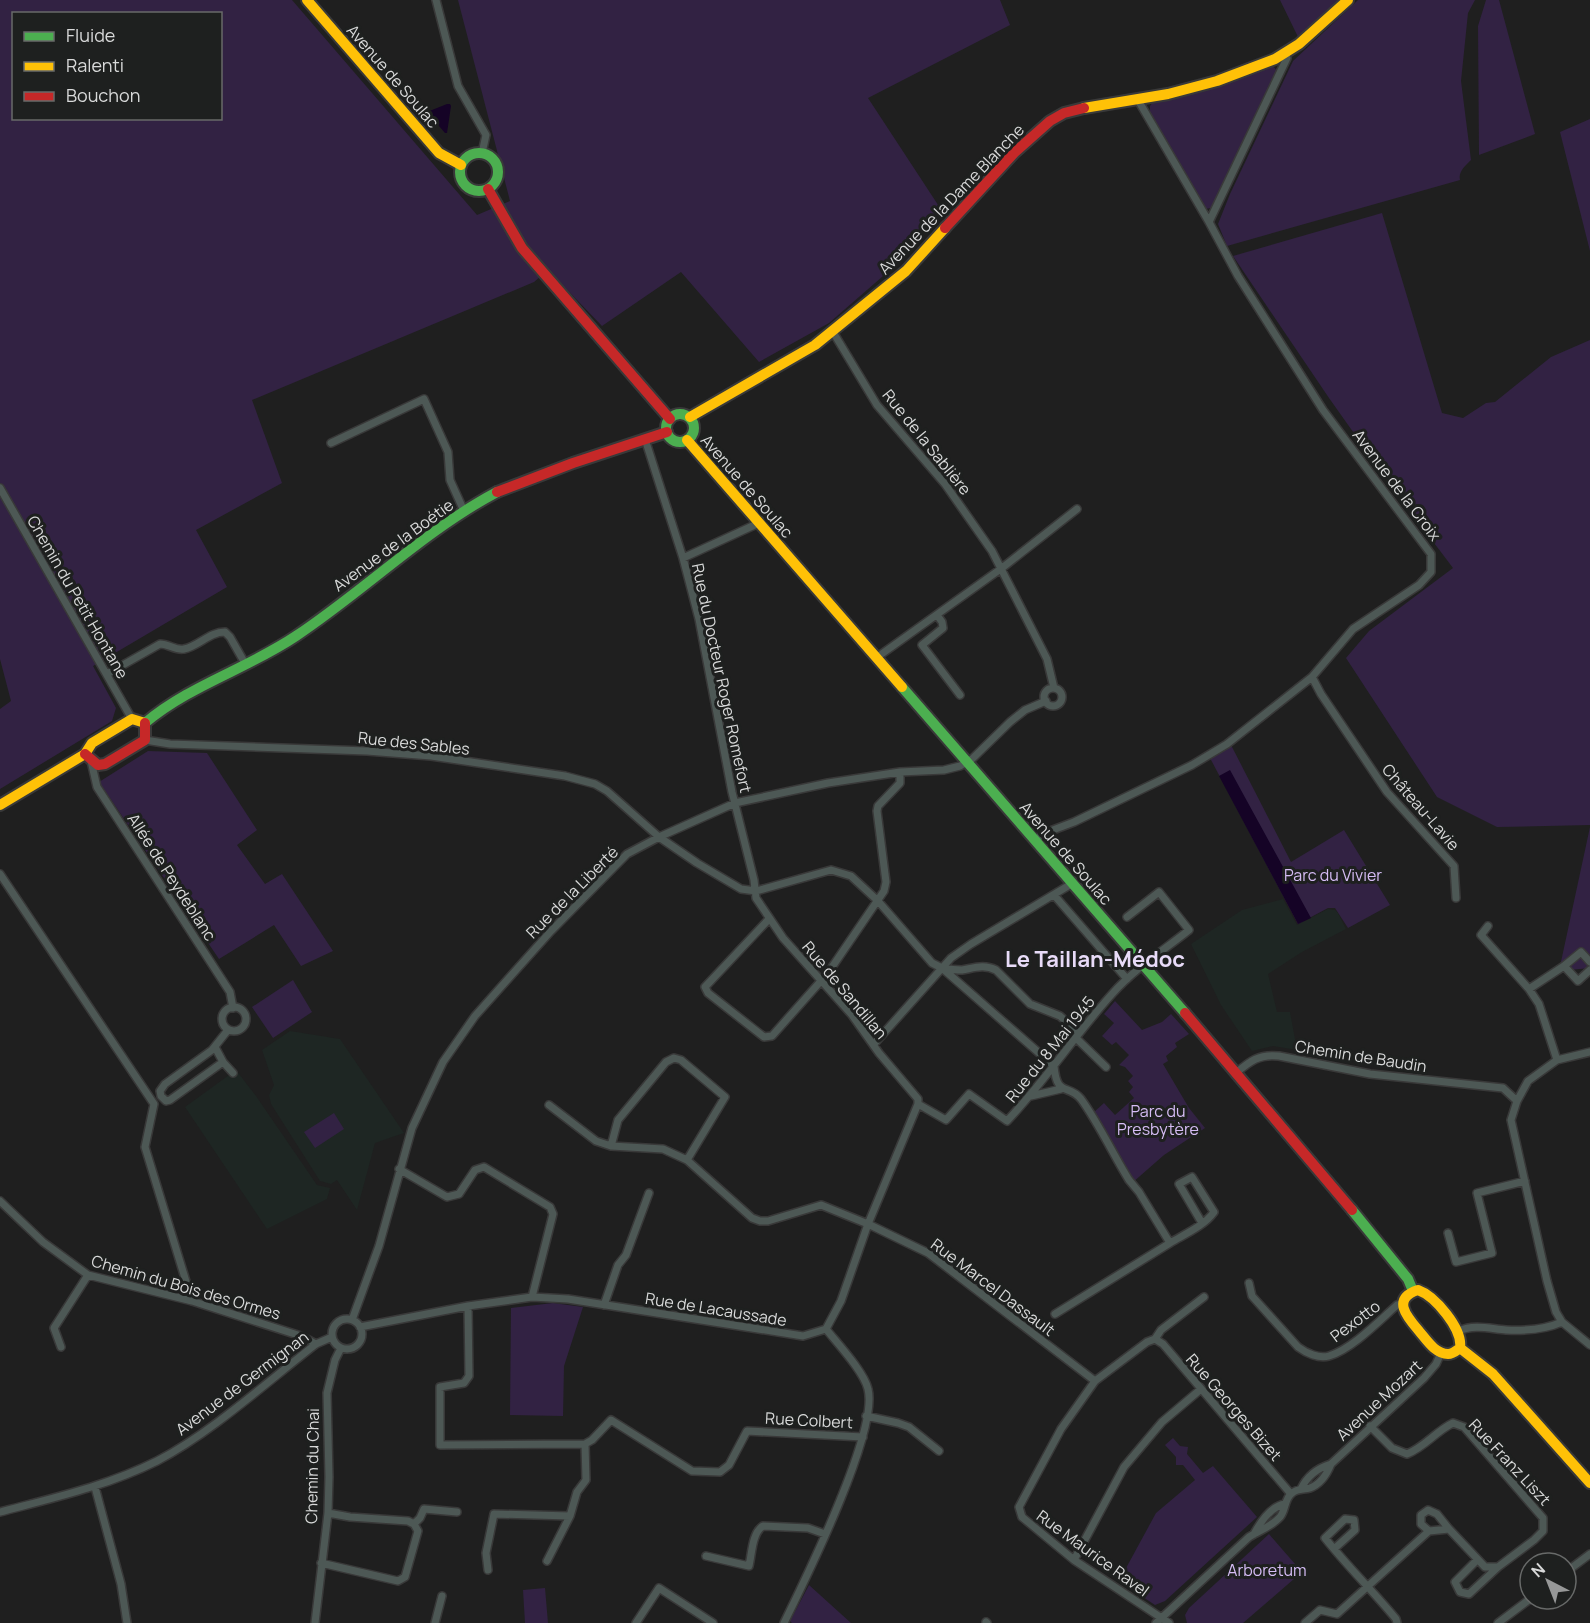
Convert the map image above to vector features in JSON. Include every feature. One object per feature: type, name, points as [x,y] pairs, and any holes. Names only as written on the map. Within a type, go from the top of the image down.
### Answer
[{"type":"main road","name":"Avenue de Soulac","points":[[307,0],[439,153],[461,165]]},
{"type":"main road","name":"Avenue de la Dame Blanche","points":[[690,417],[815,345],[833,332],[906,271],[1014,153],[1050,121],[1064,113],[1098,105],[1138,100],[1217,81],[1285,54],[1348,0]]},
{"type":"main road","points":[[482,153],[491,157],[498,171],[497,178],[488,189],[477,191],[464,184],[459,171],[467,156],[482,153]]},
{"type":"main road","points":[[488,189],[522,248],[670,418]]},
{"type":"main road","points":[[680,414],[690,417],[694,428],[687,440],[681,442],[675,440],[667,432],[670,418],[680,414]]},
{"type":"main road","name":"Avenue de la Boétie","points":[[149,720],[187,695],[294,638],[391,563],[464,511],[497,492],[561,467],[667,432]]},
{"type":"main road","name":"Avenue de Soulac","points":[[687,440],[1236,1073],[1395,1262],[1408,1279],[1413,1291],[1426,1293],[1459,1331]]},
{"type":"main road","points":[[0,806],[88,757],[92,743],[132,719],[149,720],[145,740],[105,764],[98,765],[88,757]]},
{"type":"main road","points":[[1413,1291],[1407,1295],[1403,1304],[1405,1314],[1441,1353],[1454,1353],[1460,1348],[1463,1342],[1459,1331]]},
{"type":"main road","points":[[1460,1348],[1492,1374],[1590,1483]]},
{"type":"street","points":[[436,0],[458,86],[486,135],[482,153]]},
{"type":"street","points":[[1209,222],[1287,58],[1285,54]]},
{"type":"street","name":"Avenue de la Croix","points":[[1035,840],[1045,833],[1074,822],[1192,765],[1236,737],[1312,677],[1353,629],[1419,585],[1431,572],[1431,554],[1323,410],[1238,276],[1138,100]]},
{"type":"street","name":"Rue de la Sablière","points":[[833,332],[877,405],[945,484],[1002,568],[1047,659],[1054,688]]},
{"type":"street","points":[[331,443],[424,399],[448,452],[450,480],[464,511]]},
{"type":"street","name":"Rue du Docteur Roger Romefort","points":[[645,439],[683,558],[699,619],[735,803],[756,891]]},
{"type":"street","name":"Chemin du Petit Hontane","points":[[0,488],[132,719]]},
{"type":"street","points":[[876,658],[1002,568],[1077,509]]},
{"type":"street","points":[[683,558],[759,523]]},
{"type":"street","points":[[937,615],[943,628],[922,645],[960,695]]},
{"type":"street","points":[[107,674],[160,644],[185,649],[216,632],[225,632],[230,637],[246,664]]},
{"type":"street","name":"Château-Lavie","points":[[1312,677],[1387,792],[1454,866],[1456,898]]},
{"type":"street","points":[[1054,688],[1061,692],[1062,700],[1056,705],[1048,704],[1046,701],[1046,692],[1054,688]]},
{"type":"street","name":"Rue de la Liberté","points":[[352,1320],[379,1246],[412,1128],[443,1062],[475,1016],[551,931],[627,854],[735,803],[828,783],[900,772],[944,770],[967,763],[1025,710],[1046,701]]},
{"type":"street","name":"Rue des Sables","points":[[145,740],[170,744],[367,751],[431,756],[565,776],[595,784],[607,791],[659,837],[697,863],[741,889],[756,891]]},
{"type":"street","name":"Allée de Peydeblanc","points":[[88,757],[97,787],[230,992],[233,1008]]},
{"type":"street","points":[[769,918],[705,987],[708,993],[764,1037],[772,1036],[822,981],[854,938],[884,891],[886,882],[877,811],[878,806],[900,783],[900,772]]},
{"type":"street","points":[[756,891],[831,870],[851,876],[878,901],[932,963],[942,968],[1054,1066],[1055,1079],[1061,1089],[1079,1097],[1170,1243]]},
{"type":"street","points":[[0,874],[154,1104],[145,1147],[192,1301]]},
{"type":"street","points":[[874,1044],[951,958],[1073,883]]},
{"type":"street","name":"Rue de Sandillan","points":[[756,891],[756,898],[769,918],[852,1015],[918,1099],[918,1104]]},
{"type":"street","name":"Rue du 8 Mai 1945","points":[[918,1104],[946,1120],[969,1094],[1007,1121],[1031,1096],[1113,993],[1143,966],[1190,930],[1159,892],[1127,917]]},
{"type":"street","points":[[1053,895],[1127,980]]},
{"type":"street","points":[[1488,926],[1481,935],[1529,989],[1539,1004],[1557,1060]]},
{"type":"street","points":[[1529,989],[1581,952],[1590,962]]},
{"type":"street","points":[[942,968],[959,970],[983,966],[996,970],[1030,1004],[1060,1016],[1106,1067]]},
{"type":"street","points":[[1564,966],[1578,981],[1590,970]]},
{"type":"street","name":"Allée de Peydeblanc","points":[[233,1008],[243,1010],[246,1016],[244,1028],[236,1032],[228,1030],[222,1023],[222,1016],[227,1009],[233,1008]]},
{"type":"street","name":"Allée de Peydeblanc","points":[[223,1062],[170,1100],[166,1101],[161,1096],[160,1091],[165,1084],[215,1047],[228,1030]]},
{"type":"street","points":[[215,1047],[223,1062],[233,1073]]},
{"type":"street","points":[[1590,1052],[1557,1060],[1527,1080],[1511,1120],[1556,1312],[1562,1322],[1590,1345]]},
{"type":"street","name":"Chemin de Baudin","points":[[1236,1073],[1257,1057],[1279,1056],[1370,1074],[1503,1088],[1517,1101]]},
{"type":"street","points":[[549,1105],[596,1141],[611,1146],[663,1149],[687,1160],[725,1097],[681,1060],[674,1058],[666,1062],[618,1120],[611,1146]]},
{"type":"street","points":[[1031,1096],[1061,1089]]},
{"type":"street","points":[[784,1623],[846,1485],[863,1437],[867,1416],[868,1390],[864,1378],[826,1329],[842,1301],[868,1224],[918,1104]]},
{"type":"street","name":"Rue Marcel Dassault","points":[[687,1160],[752,1218],[768,1221],[820,1205],[868,1224],[928,1253],[1095,1381]]},
{"type":"street","points":[[399,1169],[447,1197],[459,1194],[475,1170],[484,1167],[550,1207],[553,1214],[532,1297]]},
{"type":"street","points":[[1055,1314],[1209,1219],[1214,1212],[1191,1177],[1179,1184],[1202,1223]]},
{"type":"street","points":[[1448,1233],[1456,1263],[1492,1253],[1477,1193],[1525,1181]]},
{"type":"street","points":[[604,1305],[618,1265],[627,1255],[649,1193]]},
{"type":"street","name":"Chemin du Bois des Ormes","points":[[0,1201],[43,1242],[88,1275],[192,1301],[301,1336],[315,1344]]},
{"type":"street","points":[[61,1347],[54,1328],[88,1275]]},
{"type":"street","name":"Pexotto","points":[[1249,1283],[1252,1296],[1298,1347],[1306,1353],[1327,1357],[1349,1345],[1397,1305],[1403,1304]]},
{"type":"street","name":"Rue de Lacaussade","points":[[360,1327],[468,1306],[532,1297],[568,1299],[803,1336],[826,1329]]},
{"type":"street","name":"Rue Maurice Ravel","points":[[1162,1622],[1074,1560],[1022,1517],[1019,1508],[1061,1429],[1095,1381],[1147,1342],[1155,1339],[1161,1330],[1204,1297]]},
{"type":"street","points":[[468,1306],[470,1376],[464,1383],[440,1387],[440,1445],[585,1444],[586,1480],[577,1492],[570,1516],[547,1561]]},
{"type":"street","points":[[352,1320],[360,1327],[362,1334],[358,1344],[352,1348],[341,1348],[334,1342],[332,1337],[334,1327],[338,1322],[352,1320]]},
{"type":"street","points":[[1459,1331],[1468,1327],[1508,1330],[1547,1329],[1562,1322]]},
{"type":"street","name":"Avenue de Germignan","points":[[0,1512],[95,1487],[157,1461],[205,1431],[315,1344],[332,1337]]},
{"type":"street","name":"Rue Georges Bizet","points":[[1155,1339],[1163,1344],[1291,1494]]},
{"type":"street","name":"Chemin du Chai","points":[[315,1623],[328,1513],[327,1393],[335,1360],[341,1348]]},
{"type":"street","name":"Avenue Mozart","points":[[1291,1494],[1301,1489],[1304,1481],[1320,1468],[1331,1464],[1424,1378],[1436,1364],[1441,1353]]},
{"type":"street","points":[[1074,1560],[1124,1467],[1162,1422],[1201,1389]]},
{"type":"street","points":[[867,1416],[909,1427],[939,1451]]},
{"type":"street","name":"Rue Colbert","points":[[585,1444],[592,1440],[611,1420],[692,1471],[720,1472],[729,1465],[747,1431],[863,1437]]},
{"type":"street","name":"Rue Franz Liszt","points":[[1371,1426],[1392,1448],[1407,1454],[1418,1450],[1442,1428],[1453,1423],[1464,1427],[1544,1518],[1543,1531],[1534,1540],[1498,1567],[1469,1594],[1460,1592],[1455,1582],[1477,1560]]},
{"type":"street","points":[[95,1487],[121,1584],[127,1623]]},
{"type":"street","points":[[1162,1622],[1254,1534],[1261,1522],[1279,1505],[1285,1504],[1291,1494]]},
{"type":"street","points":[[414,1524],[424,1509],[457,1512]]},
{"type":"street","points":[[1429,1531],[1421,1524],[1421,1515],[1428,1510],[1437,1514],[1485,1567],[1498,1567]]},
{"type":"street","points":[[321,1563],[394,1582],[402,1580],[405,1577],[418,1531],[414,1524],[408,1521],[328,1513]]},
{"type":"street","points":[[488,1570],[486,1553],[495,1514],[570,1516]]},
{"type":"street","points":[[1334,1549],[1355,1530],[1354,1520],[1345,1519],[1325,1538],[1334,1549],[1368,1585],[1397,1623]]},
{"type":"street","points":[[706,1556],[749,1566],[756,1534],[763,1526],[808,1528],[825,1534]]},
{"type":"street","points":[[1305,1623],[1320,1610],[1337,1614],[1429,1531],[1449,1529]]},
{"type":"street","points":[[636,1623],[659,1588],[713,1623]]},
{"type":"street","points":[[435,1623],[442,1596]]},
{"type":"street","points":[[1498,1623],[1518,1608]]},
{"type":"shaded area","points":[[447,104],[451,106],[447,133],[445,133],[427,112]]},
{"type":"shaded area","points":[[1230,770],[1311,918],[1298,924],[1219,776]]},
{"type":"shaded area","points":[[1283,899],[1297,925],[1328,909],[1338,913],[1346,929],[1302,952],[1268,974],[1277,1012],[1290,1012],[1297,1050],[1273,1046],[1252,1051],[1221,1005],[1191,944],[1242,910]]},
{"type":"shaded area","points":[[290,1031],[340,1039],[404,1133],[375,1143],[357,1210],[337,1180],[331,1184],[320,1181],[271,1104],[269,1095],[274,1085],[262,1050]]},
{"type":"shaded area","points":[[236,1070],[317,1185],[330,1188],[327,1199],[267,1229],[185,1107]]},
{"type":"green space","points":[[0,0],[292,0],[477,215],[510,201],[458,0],[1000,0],[1010,25],[868,98],[944,214],[890,270],[829,323],[759,362],[681,272],[602,326],[548,270],[534,282],[252,400],[282,483],[196,530],[227,587],[93,666],[116,708],[112,721],[0,789],[0,709],[11,701],[0,659]]},
{"type":"green space","points":[[1280,0],[1343,0],[1299,39]]},
{"type":"green space","points":[[1358,0],[1475,0],[1468,13],[1461,81],[1471,160],[1461,172],[1460,180],[1227,246],[1218,224],[1293,61]]},
{"type":"green space","points":[[1486,0],[1499,0],[1535,134],[1479,155],[1478,26]]},
{"type":"green space","points":[[1273,66],[1278,72],[1215,207],[1206,209],[1202,206],[1150,114],[1150,106],[1153,102],[1196,92]]},
{"type":"green space","points":[[1590,119],[1590,251],[1560,132]]},
{"type":"green space","points":[[1382,213],[1442,413],[1463,418],[1486,403],[1495,402],[1551,357],[1590,340],[1590,825],[1497,827],[1437,797],[1346,658],[1369,631],[1453,568],[1329,398],[1233,256]]},
{"type":"green space","name":"Parc du Vivier","points":[[1231,745],[1291,862],[1344,830],[1390,905],[1348,928],[1335,908],[1328,908],[1298,924],[1210,758]]},
{"type":"green space","points":[[148,751],[207,753],[257,830],[237,845],[265,884],[282,874],[333,951],[301,966],[274,925],[219,959],[99,782]]},
{"type":"green space","points":[[1590,827],[1590,968],[1559,971]]},
{"type":"green space","points":[[293,980],[312,1012],[273,1038],[252,1007]]},
{"type":"green space","name":"Parc du Presbytère","points":[[1115,1001],[1142,1030],[1162,1022],[1171,1014],[1189,1034],[1175,1043],[1177,1047],[1166,1056],[1168,1061],[1163,1064],[1189,1108],[1205,1128],[1164,1155],[1132,1183],[1093,1113],[1104,1103],[1115,1115],[1134,1098],[1129,1092],[1133,1087],[1128,1081],[1133,1076],[1125,1067],[1119,1065],[1129,1055],[1116,1042],[1112,1045],[1102,1036],[1114,1023],[1104,1014]]},
{"type":"green space","points":[[334,1113],[344,1129],[315,1148],[304,1132]]},
{"type":"green space","points":[[553,1303],[583,1307],[564,1366],[563,1416],[510,1415],[511,1308]]},
{"type":"green space","points":[[1173,1438],[1180,1446],[1188,1447],[1187,1454],[1203,1473],[1213,1466],[1257,1517],[1165,1601],[1155,1605],[1119,1581],[1156,1513],[1195,1480],[1183,1465],[1176,1465],[1176,1457],[1165,1445]]},
{"type":"green space","name":"Arboretum","points":[[1269,1534],[1302,1572],[1243,1623],[1187,1623],[1185,1615],[1189,1608]]},
{"type":"green space","points":[[809,1585],[851,1623],[792,1623],[790,1621]]},
{"type":"green space","points":[[545,1588],[548,1623],[525,1623],[523,1590]]},
{"type":"traffic: fast","points":[[479,153],[492,159],[498,172],[492,185],[479,191],[466,185],[460,172],[466,159],[479,153]]},
{"type":"traffic: fast","points":[[680,414],[690,418],[694,428],[690,438],[680,442],[670,438],[666,428],[670,418],[680,414]]},
{"type":"traffic: fast","points":[[145,723],[200,687],[296,636],[445,524],[497,492]]},
{"type":"traffic: fast","points":[[902,687],[1185,1013]]},
{"type":"traffic: fast","points":[[1352,1210],[1408,1279],[1413,1291]]},
{"type":"traffic: slow","points":[[307,0],[439,153],[461,165]]},
{"type":"traffic: slow","points":[[1084,108],[1168,94],[1217,81],[1275,59],[1299,44],[1348,0]]},
{"type":"traffic: slow","points":[[690,417],[815,345],[906,271],[945,228]]},
{"type":"traffic: slow","points":[[687,440],[902,687]]},
{"type":"traffic: slow","points":[[85,754],[92,743],[132,719],[145,723]]},
{"type":"traffic: slow","points":[[0,805],[85,754]]},
{"type":"traffic: slow","points":[[1418,1290],[1440,1306],[1453,1323],[1460,1340],[1460,1348],[1454,1352],[1443,1353],[1435,1349],[1406,1314],[1403,1303],[1405,1298],[1418,1290]]},
{"type":"traffic: slow","points":[[1460,1348],[1493,1374],[1590,1483]]},
{"type":"traffic: jam","points":[[945,228],[1014,153],[1050,121],[1064,113],[1084,108]]},
{"type":"traffic: jam","points":[[488,189],[522,248],[670,419]]},
{"type":"traffic: jam","points":[[497,492],[573,463],[667,432]]},
{"type":"traffic: jam","points":[[85,754],[98,765],[105,764],[145,740],[145,723]]},
{"type":"traffic: jam","points":[[1185,1013],[1352,1210]]},
{"type":"district","name":"Le Taillan-Médoc","points":[[1095,959]]}]
